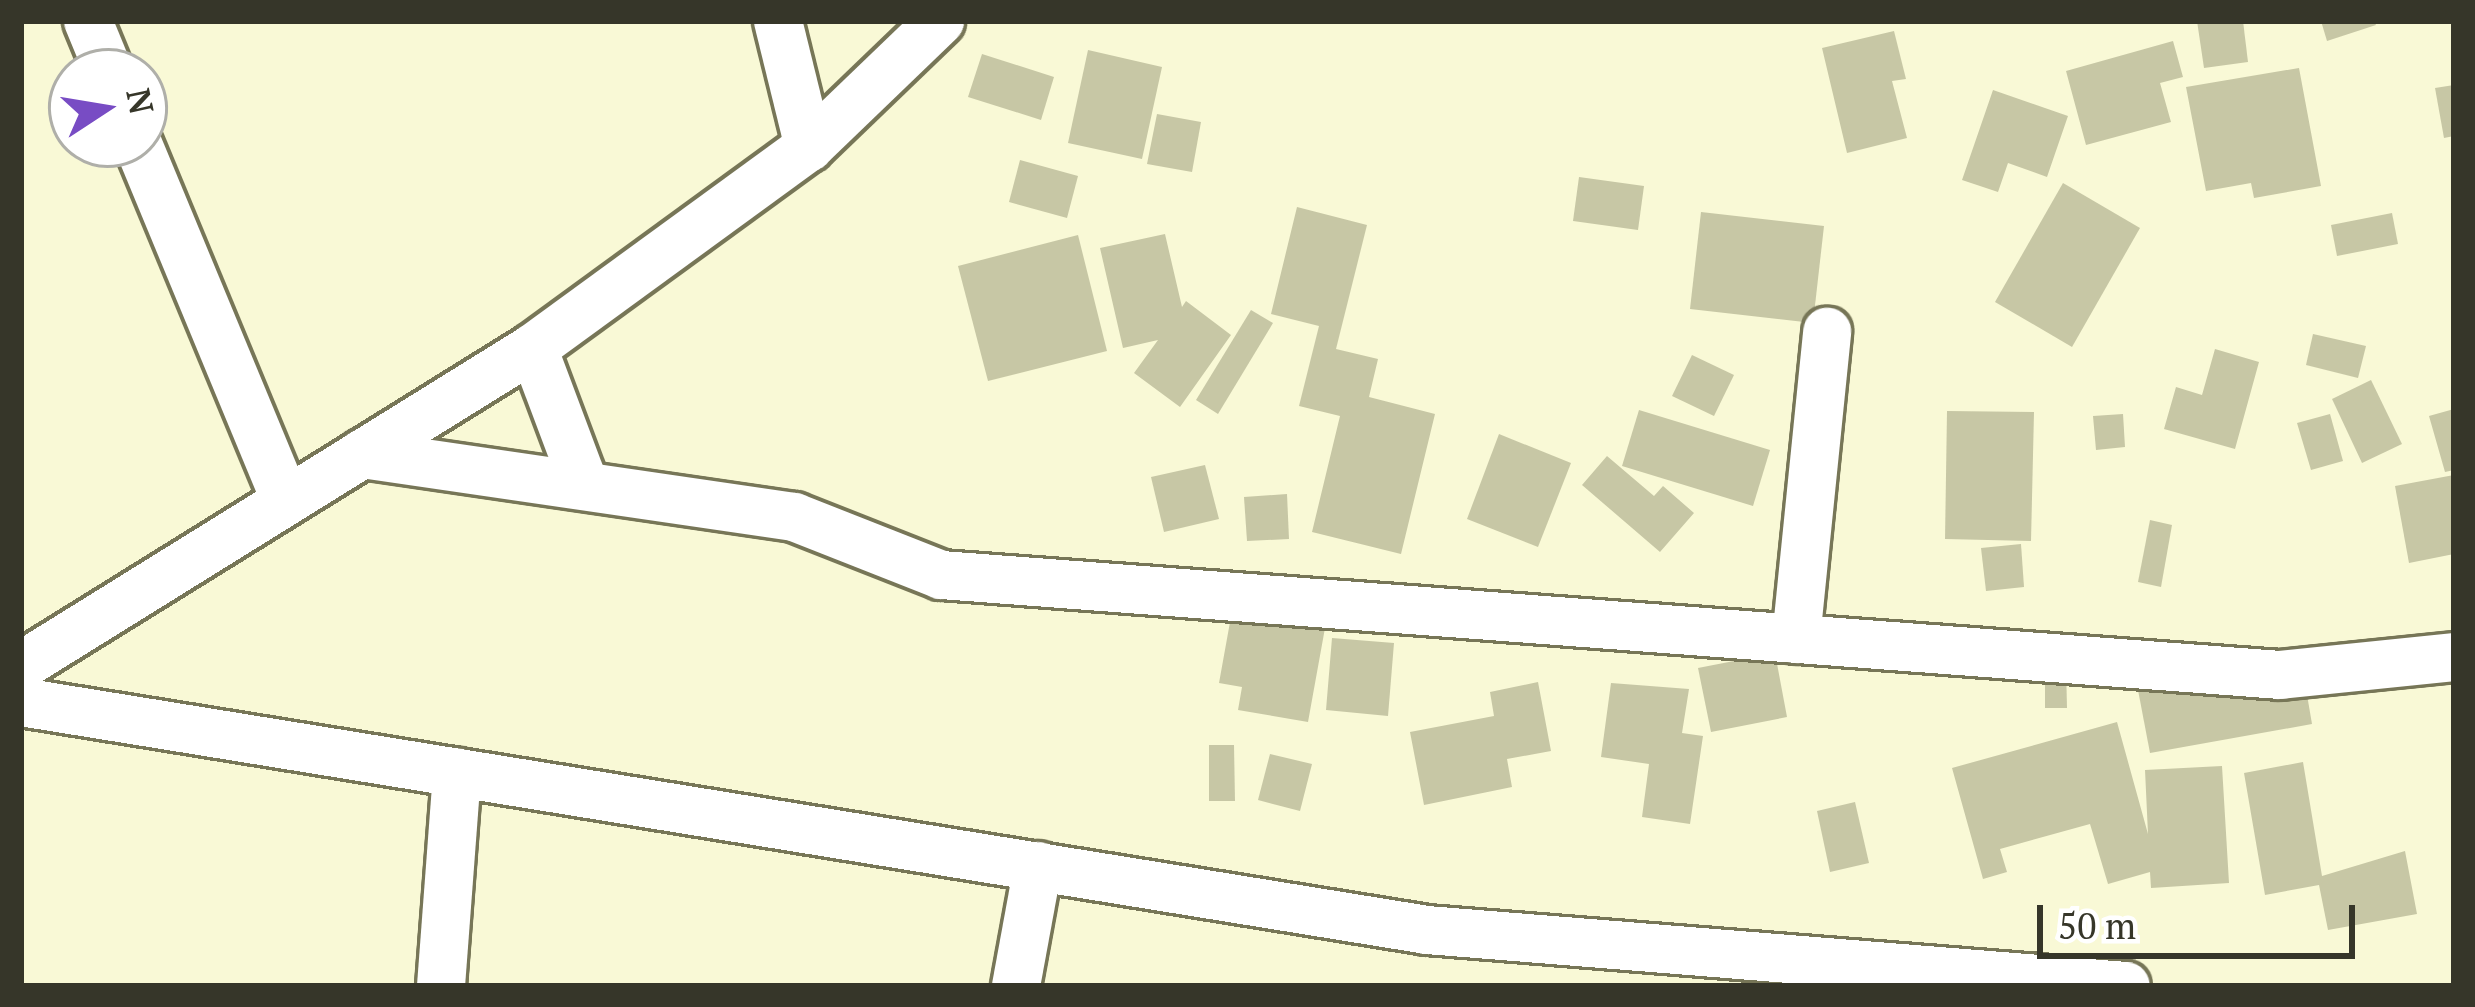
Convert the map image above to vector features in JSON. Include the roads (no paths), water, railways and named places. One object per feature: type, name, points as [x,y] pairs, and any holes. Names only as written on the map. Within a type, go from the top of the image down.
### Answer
[{"type":"street","points":[[778,21],[809,147]]},
{"type":"street","points":[[21,666],[533,348],[809,147],[940,21]]},
{"type":"street","points":[[148,168],[286,501]]},
{"type":"street","points":[[1796,639],[1826,332]]},
{"type":"street","points":[[533,348],[583,481]]},
{"type":"street","points":[[362,454],[583,481],[794,518],[941,575],[2280,675],[2454,657]]},
{"type":"street","points":[[21,702],[1427,930],[2126,986]]},
{"type":"street","points":[[441,986],[457,773]]},
{"type":"street","points":[[1016,986],[1038,866]]}]
